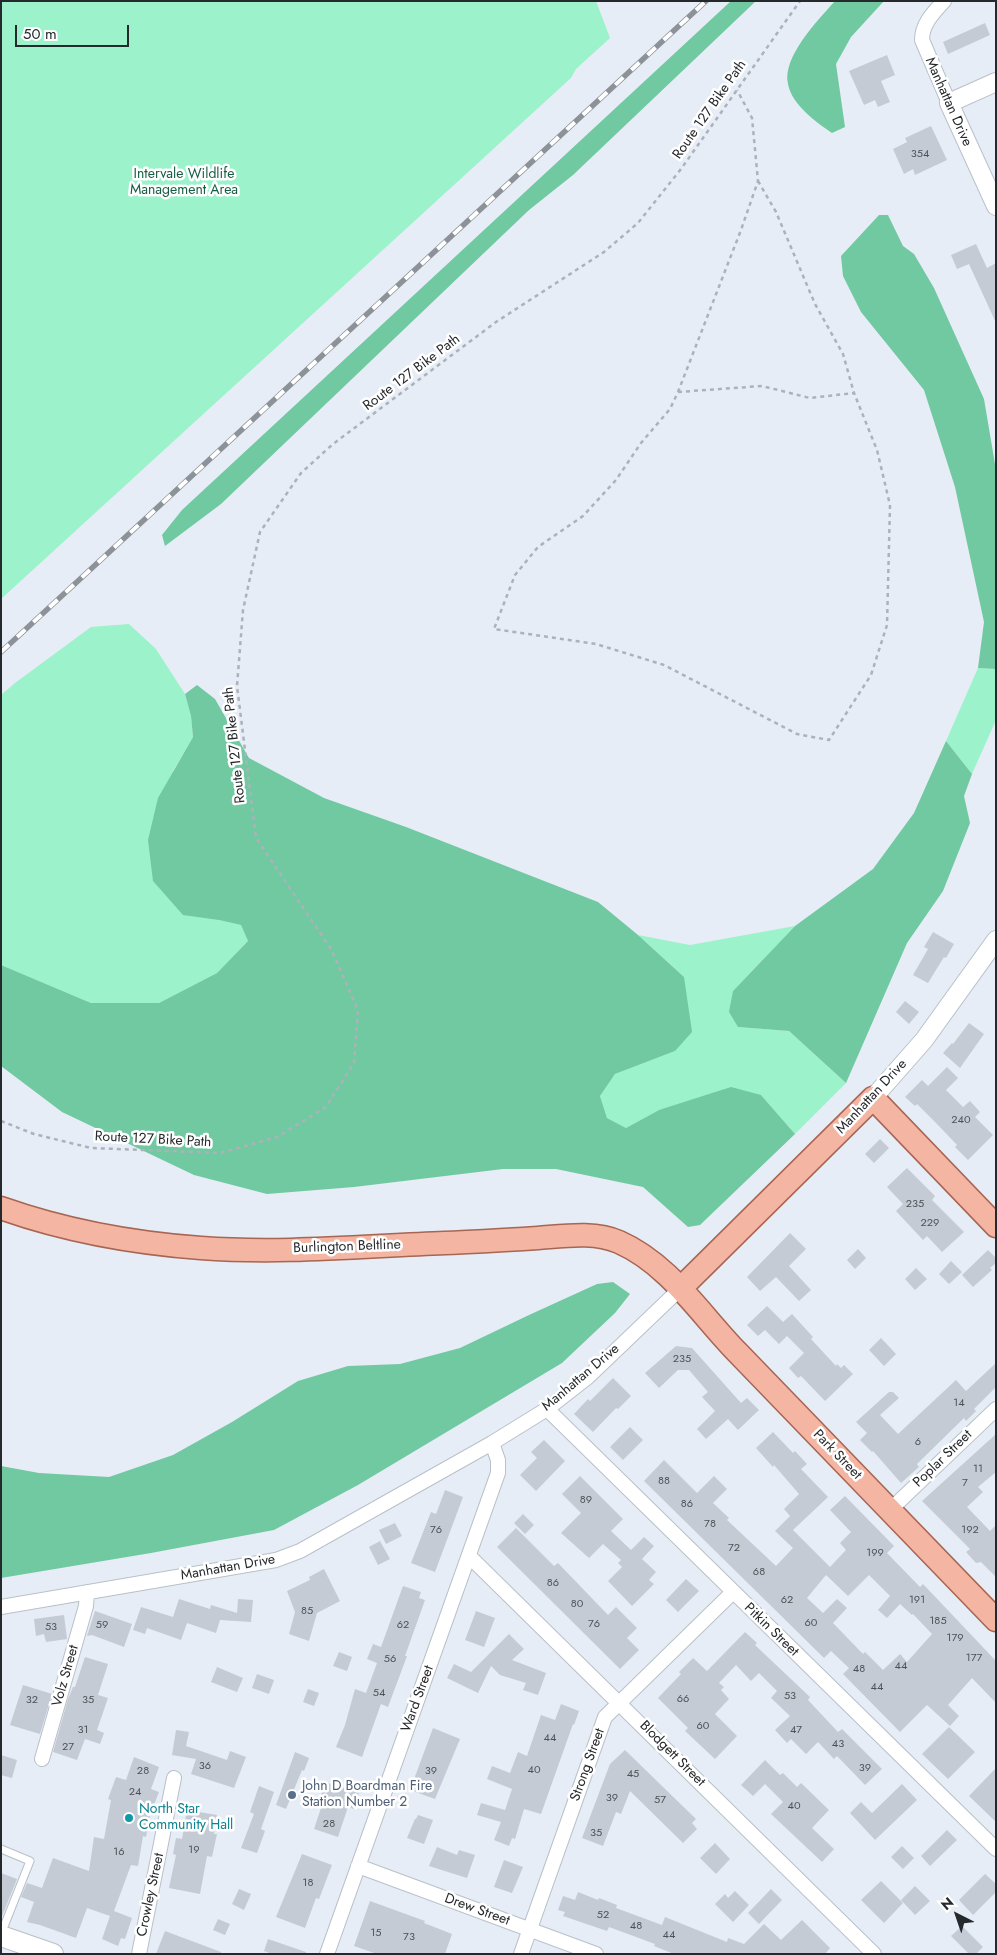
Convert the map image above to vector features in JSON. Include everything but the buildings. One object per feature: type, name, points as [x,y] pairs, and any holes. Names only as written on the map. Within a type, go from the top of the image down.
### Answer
[{"type":"main road","points":[[873,1098],[996,1226]]},
{"type":"main road","name":"Manhattan Drive","points":[[681,1288],[873,1098]]},
{"type":"main road","name":"Burlington Beltline","points":[[1,1208],[51,1224],[112,1237],[204,1248],[278,1249],[598,1236],[615,1240],[641,1252],[681,1288]]},
{"type":"main road","name":"Park Street","points":[[681,1288],[724,1339],[996,1620]]},
{"type":"main road","points":[[1,1935],[53,1954]]},
{"type":"street","name":"Manhattan Drive","points":[[944,1],[927,21],[922,33],[922,40],[996,206]]},
{"type":"street","points":[[949,104],[996,82]]},
{"type":"street","name":"Manhattan Drive","points":[[873,1098],[924,1040],[996,940]]},
{"type":"street","name":"Manhattan Drive","points":[[1,1607],[284,1557],[300,1551],[492,1443],[547,1409],[588,1377],[681,1288]]},
{"type":"street","name":"Poplar Street","points":[[890,1510],[996,1408]]},
{"type":"street","name":"Pitkin Street","points":[[547,1409],[996,1849]]},
{"type":"street","name":"Ward Street","points":[[327,1954],[498,1473],[498,1460],[492,1443]]},
{"type":"street","name":"Blodgett Street","points":[[469,1556],[620,1702],[874,1954]]},
{"type":"street","name":"Volz Street","points":[[42,1759],[86,1606],[87,1592]]},
{"type":"street","name":"Strong Street","points":[[521,1954],[605,1717],[733,1592]]},
{"type":"street","name":"Crowley Street","points":[[139,1954],[174,1778]]},
{"type":"street","name":"Drew Street","points":[[358,1866],[596,1954]]},
{"type":"lane","points":[[1,1849],[30,1861],[1,1935]]},
{"type":"path","name":"Route 127 Bike Path","points":[[1,1120],[34,1134],[91,1148],[220,1153],[277,1137],[326,1107],[354,1063],[358,1010],[331,949],[256,838],[237,686],[243,610],[260,532],[301,473],[333,444],[496,322],[604,252],[638,223],[682,169],[800,1]]},
{"type":"path","points":[[737,90],[752,118],[758,181],[678,392],[670,409],[641,443],[616,480],[583,516],[538,547],[515,575],[494,629],[596,644],[664,664],[797,734],[829,740],[871,676],[887,625],[890,505],[877,450],[854,392],[843,354],[815,304],[776,212],[758,181]]},
{"type":"path","points":[[678,392],[762,386],[810,398],[854,392]]},
{"type":"green space","name":"Intervale Wildlife Management Area","points":[[1,1],[596,1],[610,38],[576,69],[571,78],[1,599]]},
{"type":"green space","points":[[731,1],[756,1],[573,175],[529,210],[221,504],[165,546],[162,535],[182,510]]},
{"type":"green space","points":[[835,1],[884,1],[851,37],[836,64],[845,127],[832,133],[799,106],[790,92],[788,73],[790,62],[803,40]]},
{"type":"green space","points":[[879,215],[888,215],[903,246],[914,254],[934,288],[984,399],[996,470],[996,669],[978,668],[984,622],[955,487],[924,390],[861,312],[843,276],[841,256]]},
{"type":"green space","points":[[129,624],[156,649],[185,694],[191,716],[193,737],[173,771],[219,920],[241,925],[248,941],[217,973],[159,1003],[91,1003],[1,965],[1,695],[91,627]]},
{"type":"green space","points":[[978,668],[996,669],[996,720],[972,774],[946,741]]},
{"type":"green space","points":[[197,685],[215,699],[249,758],[324,798],[406,827],[598,902],[684,977],[692,1032],[675,1051],[615,1074],[600,1096],[607,1118],[626,1128],[659,1110],[731,1087],[761,1095],[795,1134],[700,1225],[688,1227],[643,1187],[556,1169],[503,1169],[354,1187],[267,1194],[194,1175],[62,1112],[1,1066],[1,965],[91,1003],[159,1003],[217,973],[248,941],[241,925],[183,915],[153,881],[148,840],[158,798],[193,737],[191,716],[185,694]]},
{"type":"green space","points":[[946,741],[972,774],[964,796],[970,823],[943,891],[907,943],[846,1083],[789,1031],[738,1027],[729,1012],[733,991],[795,926],[873,869],[914,813]]},
{"type":"green space","points":[[795,926],[733,991],[738,1027],[789,1031],[846,1083],[795,1134],[761,1095],[659,1110],[626,1128],[607,1118],[600,1096],[615,1074],[675,1051],[684,977],[638,935],[690,945]]},
{"type":"green space","points":[[613,1282],[630,1294],[615,1313],[562,1363],[358,1485],[274,1530],[1,1578],[1,1466],[39,1473],[109,1477],[173,1455],[232,1422],[298,1381],[348,1366],[400,1364],[460,1348],[597,1284]]},
{"type":"railway","points":[[1,652],[706,1]]},
{"type":"place","name":"John D Boardman Fire Station Number 2","points":[[292,1795]]},
{"type":"place","name":"North Star Community Hall","points":[[129,1818]]}]
